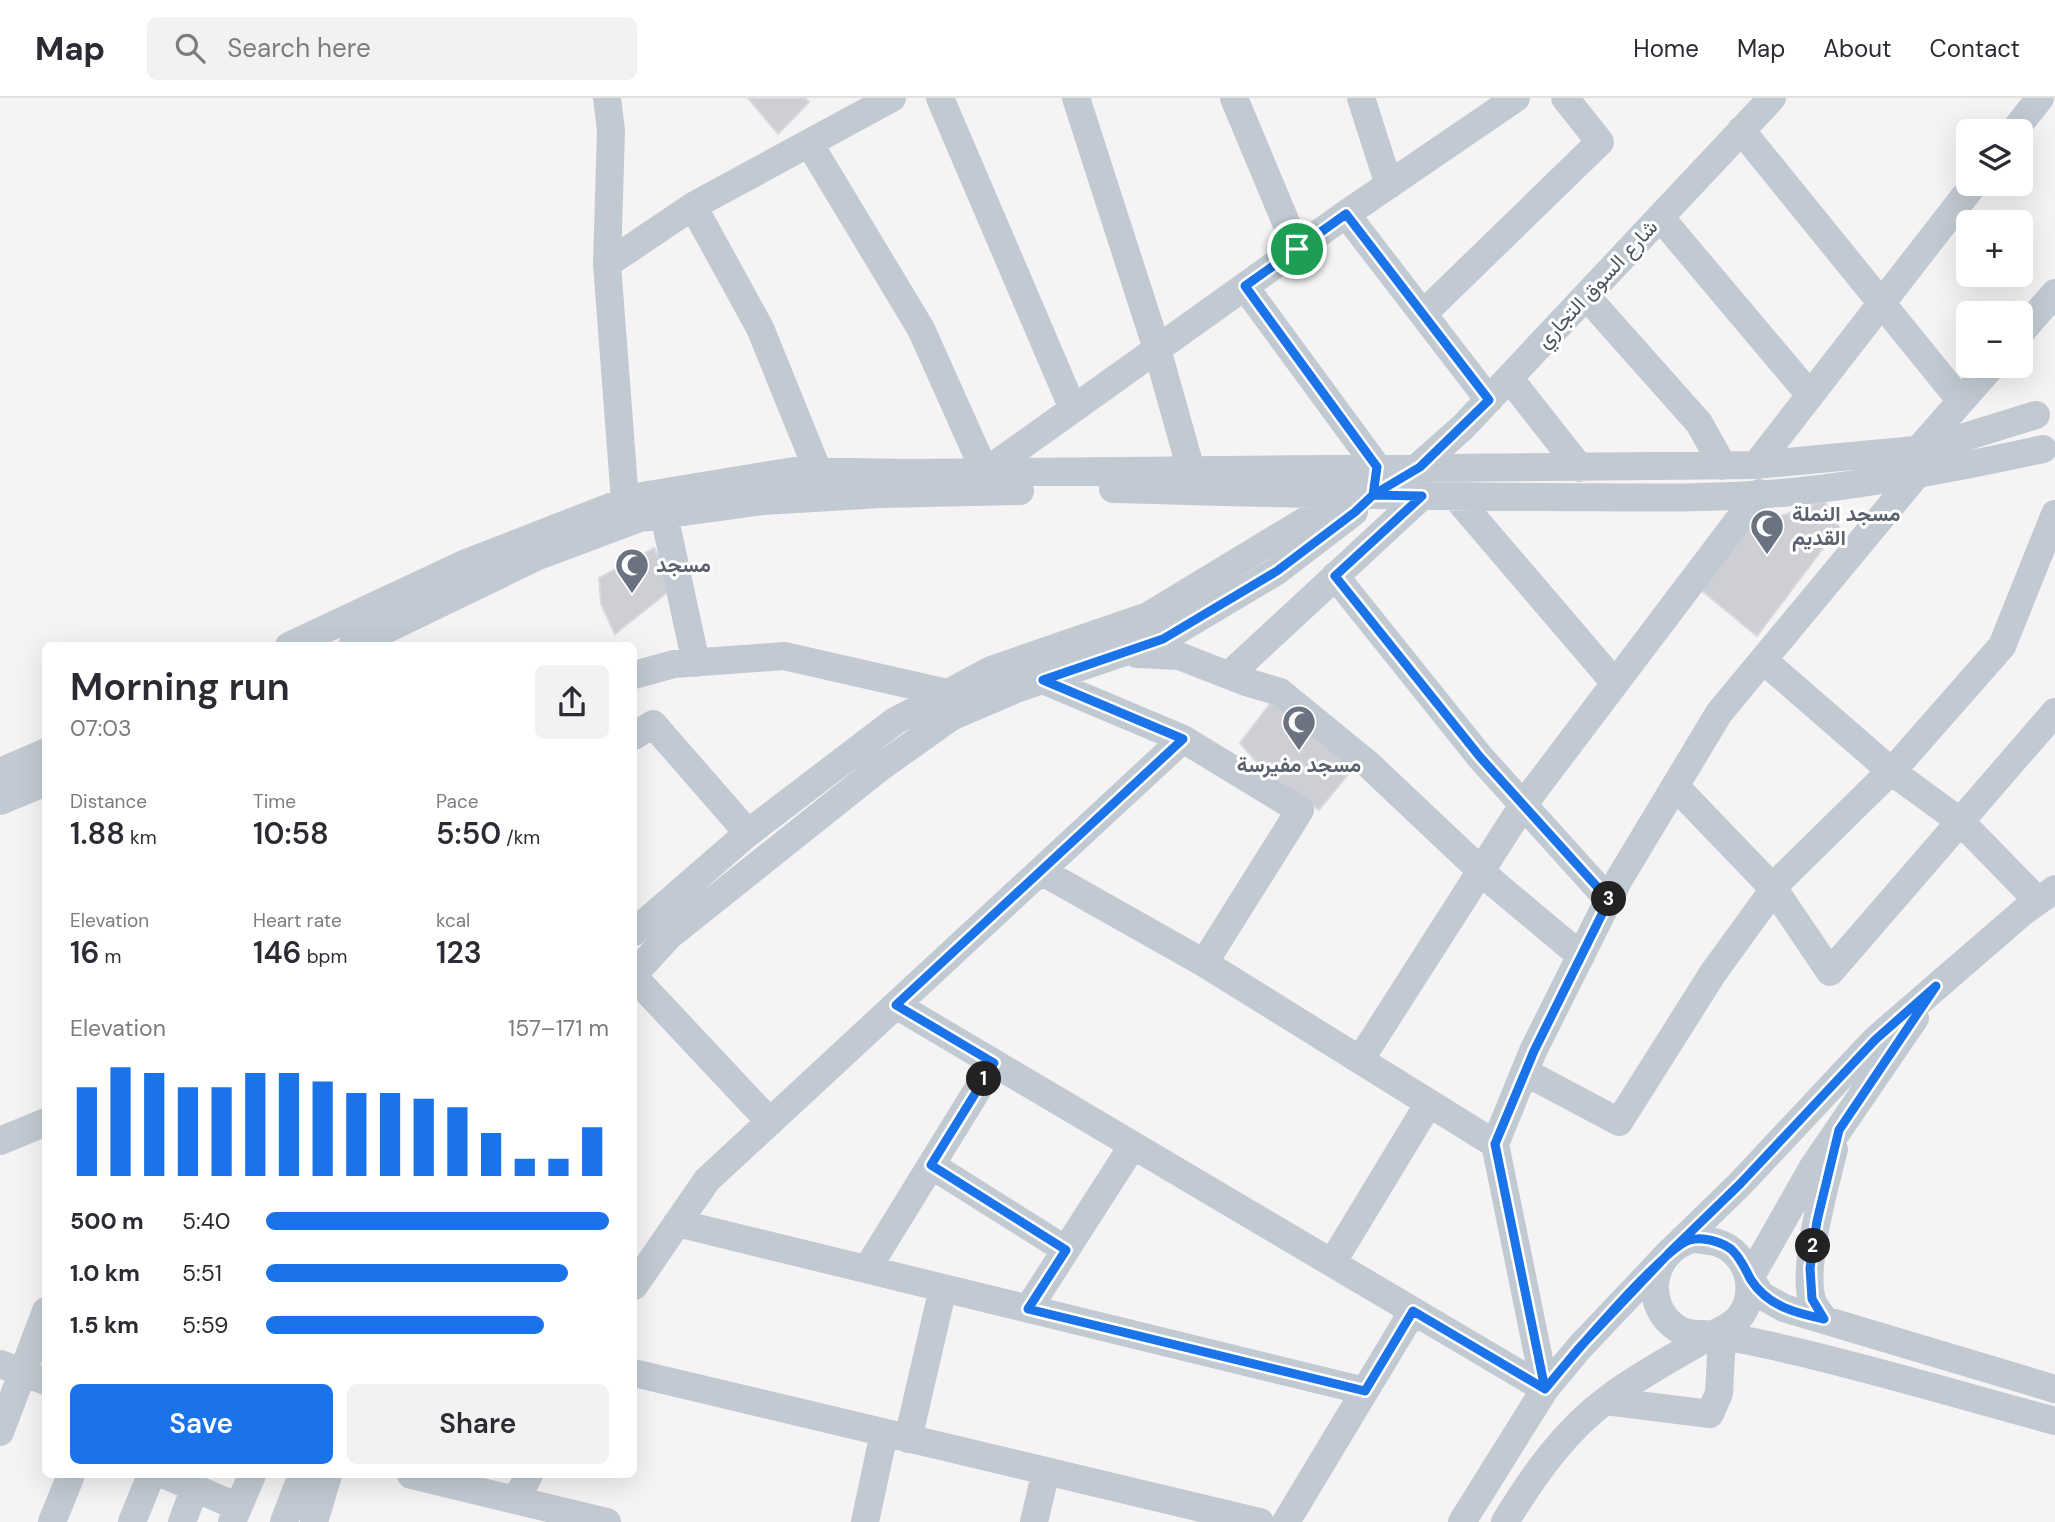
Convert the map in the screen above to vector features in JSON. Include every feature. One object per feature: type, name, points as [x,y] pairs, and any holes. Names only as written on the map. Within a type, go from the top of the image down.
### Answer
[{"type":"street","points":[[607,98],[611,130],[607,264],[625,501]]},
{"type":"street","points":[[607,264],[693,206],[892,98]]},
{"type":"street","points":[[940,98],[1073,409]]},
{"type":"street","points":[[1076,98],[1157,349],[1191,470]]},
{"type":"street","points":[[1234,98],[1297,249]]},
{"type":"street","points":[[1361,98],[1389,185]]},
{"type":"street","points":[[985,472],[1346,214],[1516,98]]},
{"type":"street","points":[[1423,314],[1600,142],[1565,98]]},
{"type":"street","name":"شارع السوق التجاري","points":[[1373,495],[1420,467],[1489,400],[1772,98]]},
{"type":"street","points":[[2023,119],[2040,98]]},
{"type":"street","points":[[1741,130],[1961,401]]},
{"type":"street","points":[[809,143],[920,329],[985,472]]},
{"type":"street","points":[[1756,465],[1965,196]]},
{"type":"street","points":[[693,206],[760,328],[818,471]]},
{"type":"street","points":[[1346,214],[1489,400]]},
{"type":"street","points":[[1660,217],[1811,395]]},
{"type":"street","points":[[637,973],[670,935],[878,769],[951,717],[1043,680],[1163,639],[1277,571],[1355,512],[1373,495],[1377,467],[1245,286]]},
{"type":"street","points":[[2033,318],[2055,293]]},
{"type":"street","points":[[1586,296],[1699,423],[1723,466]]},
{"type":"street","points":[[1545,1389],[1495,1144],[1525,1072],[1609,900],[1719,713],[1981,378]]},
{"type":"street","points":[[1510,379],[1580,468]]},
{"type":"street","points":[[298,642],[466,563],[636,497],[794,471],[1580,468],[1918,461],[1958,467],[2049,453],[2035,433],[2046,406]]},
{"type":"street","points":[[360,642],[536,557],[640,518],[763,500],[1094,489],[1422,496],[1656,497],[1792,492],[1918,461],[2046,406]]},
{"type":"street","points":[[1360,1060],[1523,805],[1759,493]]},
{"type":"street","points":[[637,929],[748,833],[895,721],[990,670],[1148,616],[1305,521],[1373,495]]},
{"type":"street","points":[[1229,675],[1422,496]]},
{"type":"street","points":[[1455,496],[1615,683]]},
{"type":"street","points":[[1525,1072],[1619,1122],[1713,973],[1782,878],[1891,771],[2002,646],[2055,514]]},
{"type":"street","points":[[664,515],[696,663]]},
{"type":"street","points":[[1335,576],[1480,757],[1609,900]]},
{"type":"street","points":[[1123,653],[1179,656],[1280,692],[1368,764],[1481,871],[1581,956]]},
{"type":"street","points":[[637,674],[674,664],[784,656],[947,693]]},
{"type":"street","points":[[1462,1522],[1545,1389],[1579,1348],[1669,1253],[1733,1192],[1875,1040],[2046,895],[1961,822],[1891,771],[1763,660]]},
{"type":"street","points":[[1043,680],[1183,739],[1300,810],[1204,963]]},
{"type":"street","points":[[1675,786],[1774,889],[1830,972],[2055,712]]},
{"type":"street","points":[[637,734],[653,724],[748,833]]},
{"type":"street","points":[[637,1282],[708,1180],[1183,739]]},
{"type":"street","points":[[0,772],[42,754]]},
{"type":"street","points":[[0,801],[42,784]]},
{"type":"street","points":[[1041,871],[1204,963],[1495,1144]]},
{"type":"street","points":[[637,979],[770,1122]]},
{"type":"street","points":[[1505,1522],[1566,1435],[1605,1401],[1716,1336],[1739,1318],[1747,1303],[1750,1278],[1813,1167],[1936,986]]},
{"type":"street","points":[[896,1005],[1545,1389]]},
{"type":"street","points":[[867,1269],[994,1063]]},
{"type":"street","points":[[1332,1263],[1429,1103]]},
{"type":"street","points":[[0,1141],[42,1124]]},
{"type":"street","points":[[1824,1319],[1812,1299],[1810,1268],[1817,1221],[1839,1130]]},
{"type":"street","points":[[1028,1309],[1133,1145]]},
{"type":"street","points":[[931,1165],[1066,1250]]},
{"type":"street","points":[[677,1223],[1365,1391]]},
{"type":"street","points":[[2055,1389],[1784,1308],[1761,1295],[1740,1258],[1729,1248],[1716,1242],[1689,1240],[1669,1253],[1654,1278],[1658,1307],[1667,1320],[1680,1330],[1695,1335],[1716,1336],[1803,1353],[2055,1421]]},
{"type":"street","points":[[864,1522],[896,1436],[943,1288]]},
{"type":"street","points":[[1286,1522],[1413,1311]]},
{"type":"street","points":[[0,1432],[42,1322]]},
{"type":"street","points":[[1605,1401],[1710,1414],[1719,1394],[1716,1336]]},
{"type":"street","points":[[637,1374],[1260,1522]]},
{"type":"street","points":[[1034,1522],[1046,1471]]},
{"type":"street","points":[[52,1522],[70,1478]]},
{"type":"street","points":[[132,1522],[150,1478]]},
{"type":"street","points":[[172,1478],[195,1488],[235,1514],[250,1478]]},
{"type":"street","points":[[284,1522],[298,1478]]},
{"type":"street","points":[[314,1522],[327,1478]]},
{"type":"street","points":[[424,1478],[607,1522]]},
{"type":"street","points":[[516,1500],[527,1478]]},
{"type":"street","points":[[182,1522],[195,1488]]},
{"type":"building","points":[[748,98],[805,98],[809,102],[778,134]]},
{"type":"building","name":"مسجد النملة القديم","points":[[1824,501],[1839,527],[1757,636],[1695,585],[1752,510],[1772,519]]},
{"type":"building","name":"مسجد","points":[[654,548],[674,587],[615,634],[601,604],[599,578]]},
{"type":"building","name":"مسجد مفيرسة","points":[[1277,695],[1360,760],[1319,810],[1263,769],[1240,743]]},
{"type":"place","name":"مسجد النملة القديم","points":[[1767,556]]},
{"type":"place","name":"مسجد","points":[[632,595]]},
{"type":"place","name":"مسجد مفيرسة","points":[[1299,752]]},
{"type":"route","points":[[1297,249],[1245,286],[1377,467],[1373,495],[1355,512],[1277,571],[1163,639],[1043,680],[1183,739],[896,1005],[994,1063],[931,1165],[1066,1250],[1028,1309],[1365,1391],[1413,1311],[1545,1389],[1579,1348],[1669,1253],[1689,1240],[1716,1242],[1729,1248],[1740,1258],[1761,1295],[1784,1308],[1824,1319],[1812,1299],[1810,1268],[1817,1221],[1839,1130],[1936,986],[1875,1040],[1740,1184],[1669,1253],[1624,1301],[1579,1348],[1545,1389],[1495,1144],[1534,1051],[1609,900],[1480,757],[1335,576],[1422,496],[1373,495],[1420,467],[1489,400],[1346,214],[1297,249]]}]
